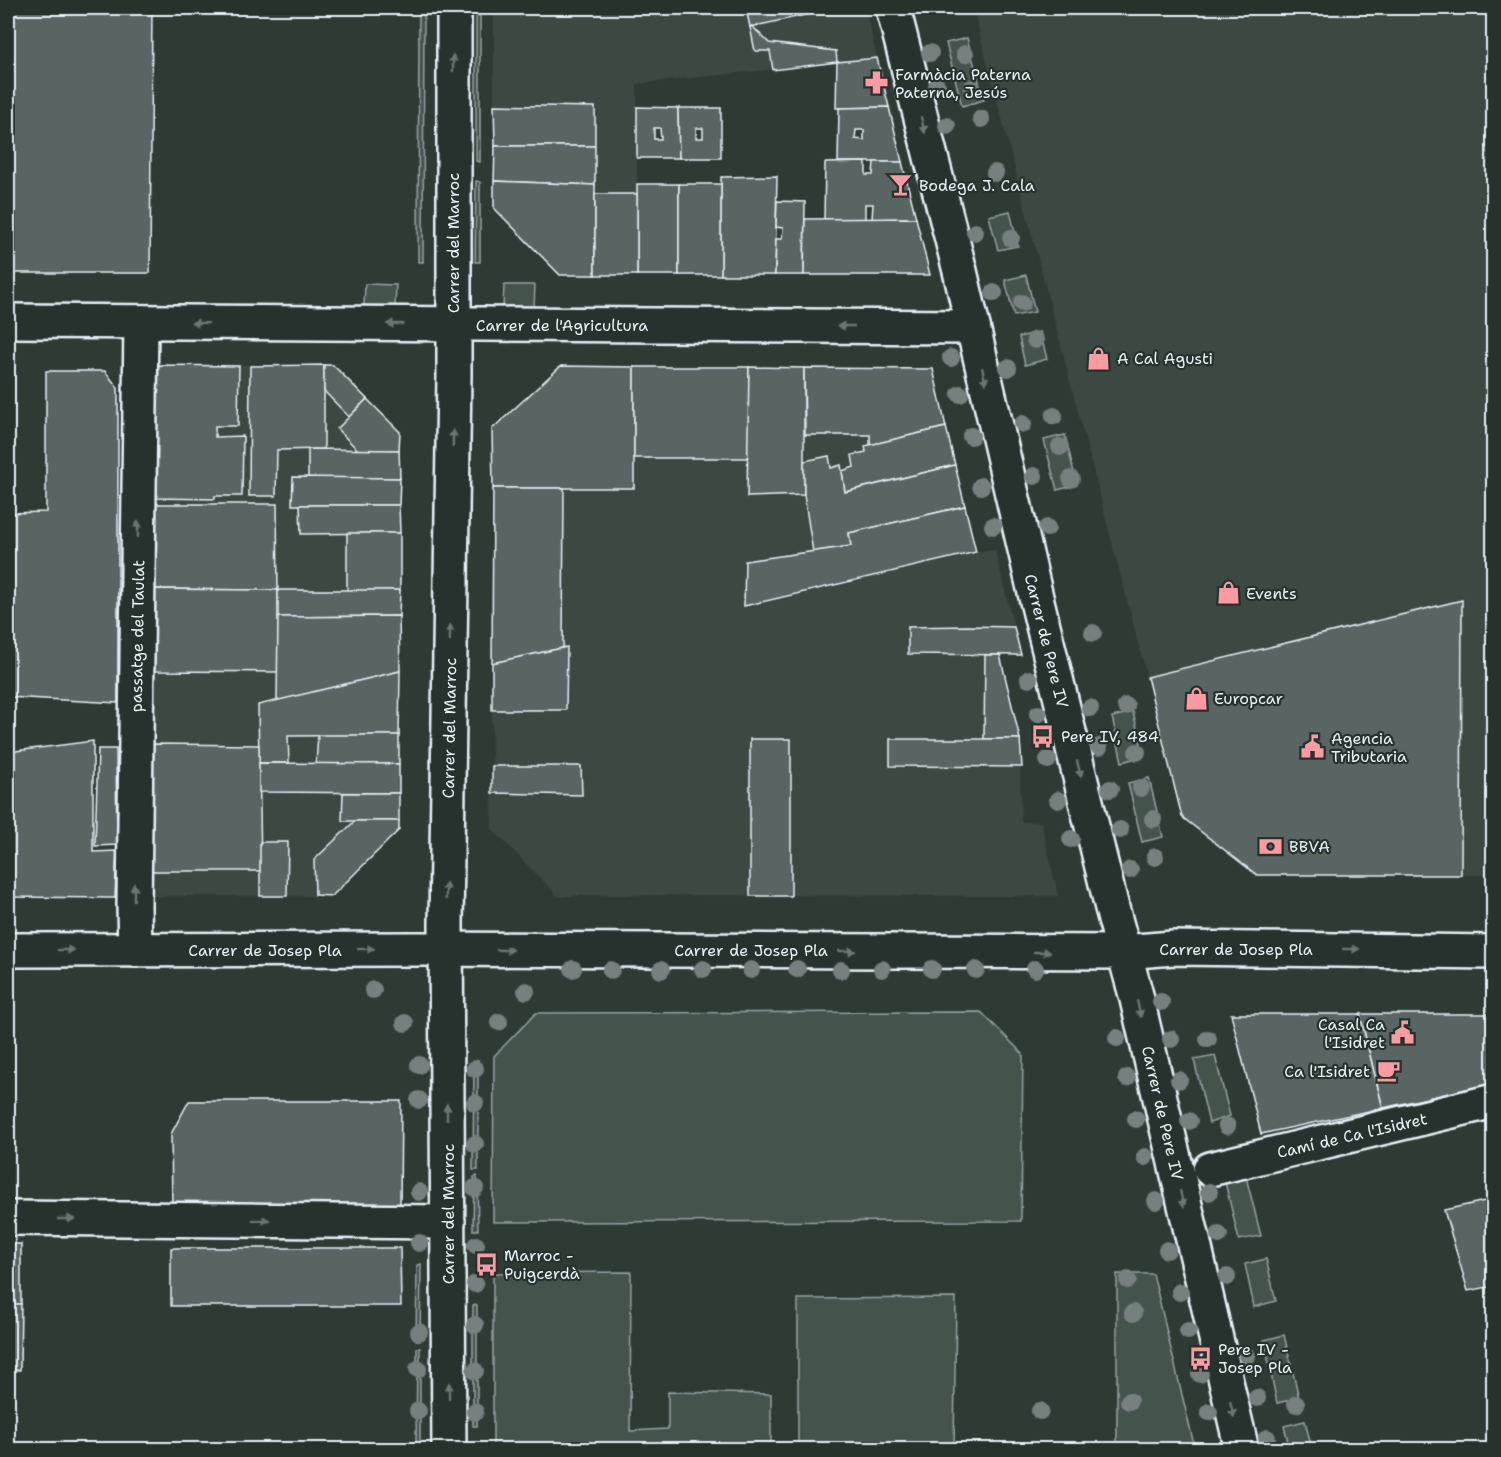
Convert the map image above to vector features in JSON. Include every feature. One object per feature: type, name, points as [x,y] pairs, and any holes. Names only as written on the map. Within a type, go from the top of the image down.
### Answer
[{"type":"street","name":"Carrer del Marroc","points":[[449,1449],[447,950],[454,325],[454,8]]},
{"type":"street","name":"Carrer de Pere IV","points":[[893,8],[973,327],[1242,1449]]},
{"type":"street","name":"Carrer de l'Agricultura","points":[[8,321],[973,327]]},
{"type":"street","name":"passatge del Taulat","points":[[135,950],[141,322]]},
{"type":"street","name":"Carrer de Josep Pla","points":[[8,950],[1124,952],[1173,948],[1494,952]]},
{"type":"street","name":"Camí de Ca l'Isidret","points":[[1210,1169],[1494,1101]]},
{"type":"street","points":[[8,1218],[448,1222]]},
{"type":"shaded area","points":[[419,8],[424,8],[423,262],[418,262]]},
{"type":"shaded area","points":[[476,8],[480,8],[480,162],[476,161]]},
{"type":"shaded area","points":[[494,8],[865,8],[877,58],[637,84],[637,275],[494,208]]},
{"type":"shaded area","points":[[973,8],[1493,8],[1493,875],[1461,875],[1462,600],[1147,677]]},
{"type":"shaded area","points":[[967,38],[984,100],[962,106],[946,43]]},
{"type":"shaded area","points":[[476,181],[480,182],[480,262],[475,262]]},
{"type":"shaded area","points":[[1010,211],[1018,246],[998,250],[989,216]]},
{"type":"shaded area","points":[[1026,275],[1035,312],[1014,316],[1005,280]]},
{"type":"shaded area","points":[[365,284],[396,285],[395,307],[364,308]]},
{"type":"shaded area","points":[[504,285],[535,285],[534,308],[503,308]]},
{"type":"shaded area","points":[[1040,332],[1047,359],[1025,365],[1019,337]]},
{"type":"shaded area","points":[[154,365],[333,365],[400,432],[399,830],[332,896],[151,896]]},
{"type":"shaded area","points":[[561,366],[933,369],[976,552],[995,550],[1021,655],[1001,655],[1020,739],[1021,822],[1041,822],[1058,896],[582,895],[559,897],[492,829],[492,429]]},
{"type":"shaded area","points":[[1065,435],[1077,485],[1057,490],[1044,440]]},
{"type":"shaded area","points":[[1133,712],[1144,756],[1122,762],[1112,717]]},
{"type":"shaded area","points":[[1149,778],[1163,837],[1142,842],[1128,783]]},
{"type":"shaded area","points":[[981,1012],[1023,1054],[1021,1221],[493,1222],[494,1056],[536,1013]]},
{"type":"shaded area","points":[[1215,1056],[1230,1116],[1209,1123],[1194,1060]]},
{"type":"shaded area","points":[[478,1060],[478,1170],[473,1170],[474,1061]]},
{"type":"shaded area","points":[[477,1176],[478,1230],[473,1230],[474,1177]]},
{"type":"shaded area","points":[[1246,1177],[1261,1236],[1239,1240],[1225,1182]]},
{"type":"shaded area","points":[[1266,1259],[1276,1301],[1254,1307],[1245,1264]]},
{"type":"shaded area","points":[[421,1264],[420,1341],[416,1340],[417,1265]]},
{"type":"shaded area","points":[[631,1272],[630,1431],[668,1429],[668,1392],[771,1394],[771,1449],[493,1449],[493,1273]]},
{"type":"shaded area","points":[[1117,1274],[1153,1274],[1195,1449],[1117,1449]]},
{"type":"shaded area","points":[[956,1298],[954,1449],[798,1449],[798,1299]]},
{"type":"shaded area","points":[[473,1305],[477,1305],[477,1426],[473,1426]]},
{"type":"shaded area","points":[[1284,1335],[1299,1398],[1277,1403],[1264,1340]]},
{"type":"shaded area","points":[[417,1348],[420,1348],[420,1450],[416,1449]]},
{"type":"shaded area","points":[[1305,1421],[1312,1449],[1290,1449],[1284,1426]]},
{"type":"building","points":[[8,8],[152,8],[150,273],[8,273]]},
{"type":"building","points":[[746,8],[833,8],[833,9],[750,27]]},
{"type":"building","points":[[752,26],[769,43],[836,51],[837,62],[773,70],[770,51],[755,51],[750,27]]},
{"type":"building","points":[[877,58],[889,107],[836,108],[837,62]]},
{"type":"building","points":[[494,105],[595,107],[595,146],[495,146]]},
{"type":"building","points":[[637,107],[678,108],[679,158],[637,158]],"holes":[[[654,128],[660,128],[661,139],[654,139]]]},
{"type":"building","points":[[889,107],[902,162],[838,162],[839,108]],"holes":[[[856,130],[864,130],[864,140],[855,139]]]},
{"type":"building","points":[[678,108],[721,108],[721,158],[679,158]],"holes":[[[696,128],[703,128],[703,138],[696,138]]]},
{"type":"building","points":[[495,146],[595,146],[595,185],[494,181]]},
{"type":"building","points":[[866,162],[866,175],[873,175],[874,162],[902,162],[916,218],[872,219],[873,204],[865,204],[865,219],[824,219],[825,163]]},
{"type":"building","points":[[777,176],[775,275],[721,275],[721,177]]},
{"type":"building","points":[[494,181],[595,185],[595,275],[560,275],[494,208]]},
{"type":"building","points":[[637,184],[679,184],[679,275],[637,275]]},
{"type":"building","points":[[679,184],[721,184],[721,275],[679,275]]},
{"type":"building","points":[[595,194],[637,194],[637,275],[595,275]]},
{"type":"building","points":[[777,201],[805,202],[804,275],[775,275],[776,239],[782,239],[783,228],[776,227]]},
{"type":"building","points":[[916,218],[930,275],[804,275],[805,219]]},
{"type":"building","points":[[154,365],[239,366],[238,426],[215,426],[215,437],[243,436],[242,496],[215,496],[215,499],[154,498]]},
{"type":"building","points":[[324,365],[324,449],[277,450],[276,496],[249,496],[250,366]]},
{"type":"building","points":[[324,365],[333,365],[367,399],[349,417],[324,391]]},
{"type":"building","points":[[561,366],[634,367],[634,488],[493,488],[492,429]]},
{"type":"building","points":[[634,367],[749,367],[749,458],[634,458]]},
{"type":"building","points":[[749,367],[804,368],[804,495],[747,497]]},
{"type":"building","points":[[804,368],[933,369],[946,427],[870,445],[870,435],[805,435]]},
{"type":"building","points":[[46,371],[105,371],[118,388],[118,703],[8,697],[8,513],[46,512]]},
{"type":"building","points":[[367,399],[400,432],[399,450],[358,450],[337,429]]},
{"type":"building","points":[[946,427],[955,465],[845,492],[842,471],[854,467],[852,455],[866,452],[865,446]]},
{"type":"building","points":[[308,449],[399,450],[400,478],[308,478]]},
{"type":"building","points":[[829,456],[831,468],[841,465],[845,492],[955,465],[965,506],[849,533],[851,546],[813,552],[804,495],[804,461]]},
{"type":"building","points":[[293,477],[400,478],[399,505],[292,505]]},
{"type":"building","points":[[493,488],[564,488],[563,648],[492,663]]},
{"type":"building","points":[[153,504],[277,504],[278,590],[153,589]]},
{"type":"building","points":[[300,505],[399,505],[400,533],[301,534]]},
{"type":"building","points":[[965,506],[976,552],[744,606],[745,561],[851,546],[849,533]]},
{"type":"building","points":[[347,533],[400,533],[400,590],[347,591]]},
{"type":"building","points":[[153,589],[278,590],[279,672],[153,671]]},
{"type":"building","points":[[278,590],[400,590],[399,616],[278,617]]},
{"type":"building","name":"Agencia Tributaria","points":[[1462,600],[1461,875],[1257,875],[1182,817],[1147,677]]},
{"type":"building","points":[[399,616],[400,671],[277,701],[278,617]]},
{"type":"building","points":[[908,627],[1014,627],[1021,655],[908,654]]},
{"type":"building","points":[[567,647],[566,710],[492,710],[492,663]]},
{"type":"building","points":[[985,655],[1000,655],[1020,739],[984,739]]},
{"type":"building","points":[[400,671],[399,735],[288,736],[289,763],[259,763],[258,705]]},
{"type":"building","points":[[318,735],[399,735],[399,764],[316,764]]},
{"type":"building","points":[[750,739],[791,739],[791,896],[750,896]]},
{"type":"building","points":[[890,739],[1020,739],[1022,767],[890,766]]},
{"type":"building","points":[[93,741],[93,852],[117,851],[115,898],[8,897],[8,752]]},
{"type":"building","points":[[152,744],[259,745],[261,871],[152,871]]},
{"type":"building","points":[[98,749],[116,749],[117,845],[95,846]]},
{"type":"building","points":[[259,763],[399,764],[399,793],[259,792]]},
{"type":"building","points":[[492,766],[581,766],[582,795],[492,793]]},
{"type":"building","points":[[343,793],[399,793],[399,821],[342,821]]},
{"type":"building","points":[[355,821],[399,821],[399,830],[332,896],[315,895],[314,860]]},
{"type":"building","points":[[260,842],[288,842],[287,896],[260,896]]},
{"type":"building","points":[[1231,1014],[1360,1014],[1383,1108],[1261,1134]]},
{"type":"building","points":[[1360,1014],[1494,1014],[1494,1083],[1383,1108]]},
{"type":"building","points":[[189,1101],[401,1101],[400,1206],[172,1205],[171,1134]]},
{"type":"building","points":[[1494,1199],[1494,1286],[1468,1291],[1444,1210]]},
{"type":"building","points":[[8,1244],[21,1244],[21,1304],[8,1304]]},
{"type":"building","points":[[171,1248],[400,1248],[401,1306],[171,1306]]},
{"type":"building","points":[[8,1304],[21,1304],[20,1370],[8,1370]]},
{"type":"place","name":"Farmàcia Paterna Paterna, Jesús","points":[[877,83]]},
{"type":"place","name":"Bodega J. Cala","points":[[901,185]]},
{"type":"place","name":"A Cal Agusti","points":[[1099,358]]},
{"type":"place","name":"Events","points":[[1228,593]]},
{"type":"place","name":"Europcar","points":[[1196,698]]},
{"type":"place","name":"Pere IV, 484","points":[[1043,736]]},
{"type":"place","name":"Agencia Tributaria","points":[[1313,747]]},
{"type":"place","name":"BBVA","points":[[1271,846]]},
{"type":"place","name":"Casal Ca l'Isidret","points":[[1403,1033]]},
{"type":"place","name":"Ca l'Isidret","points":[[1388,1071]]},
{"type":"place","name":"Marroc - Puigcerdà","points":[[486,1264]]},
{"type":"place","name":"Pere IV - Josep Pla","points":[[1200,1358]]}]
